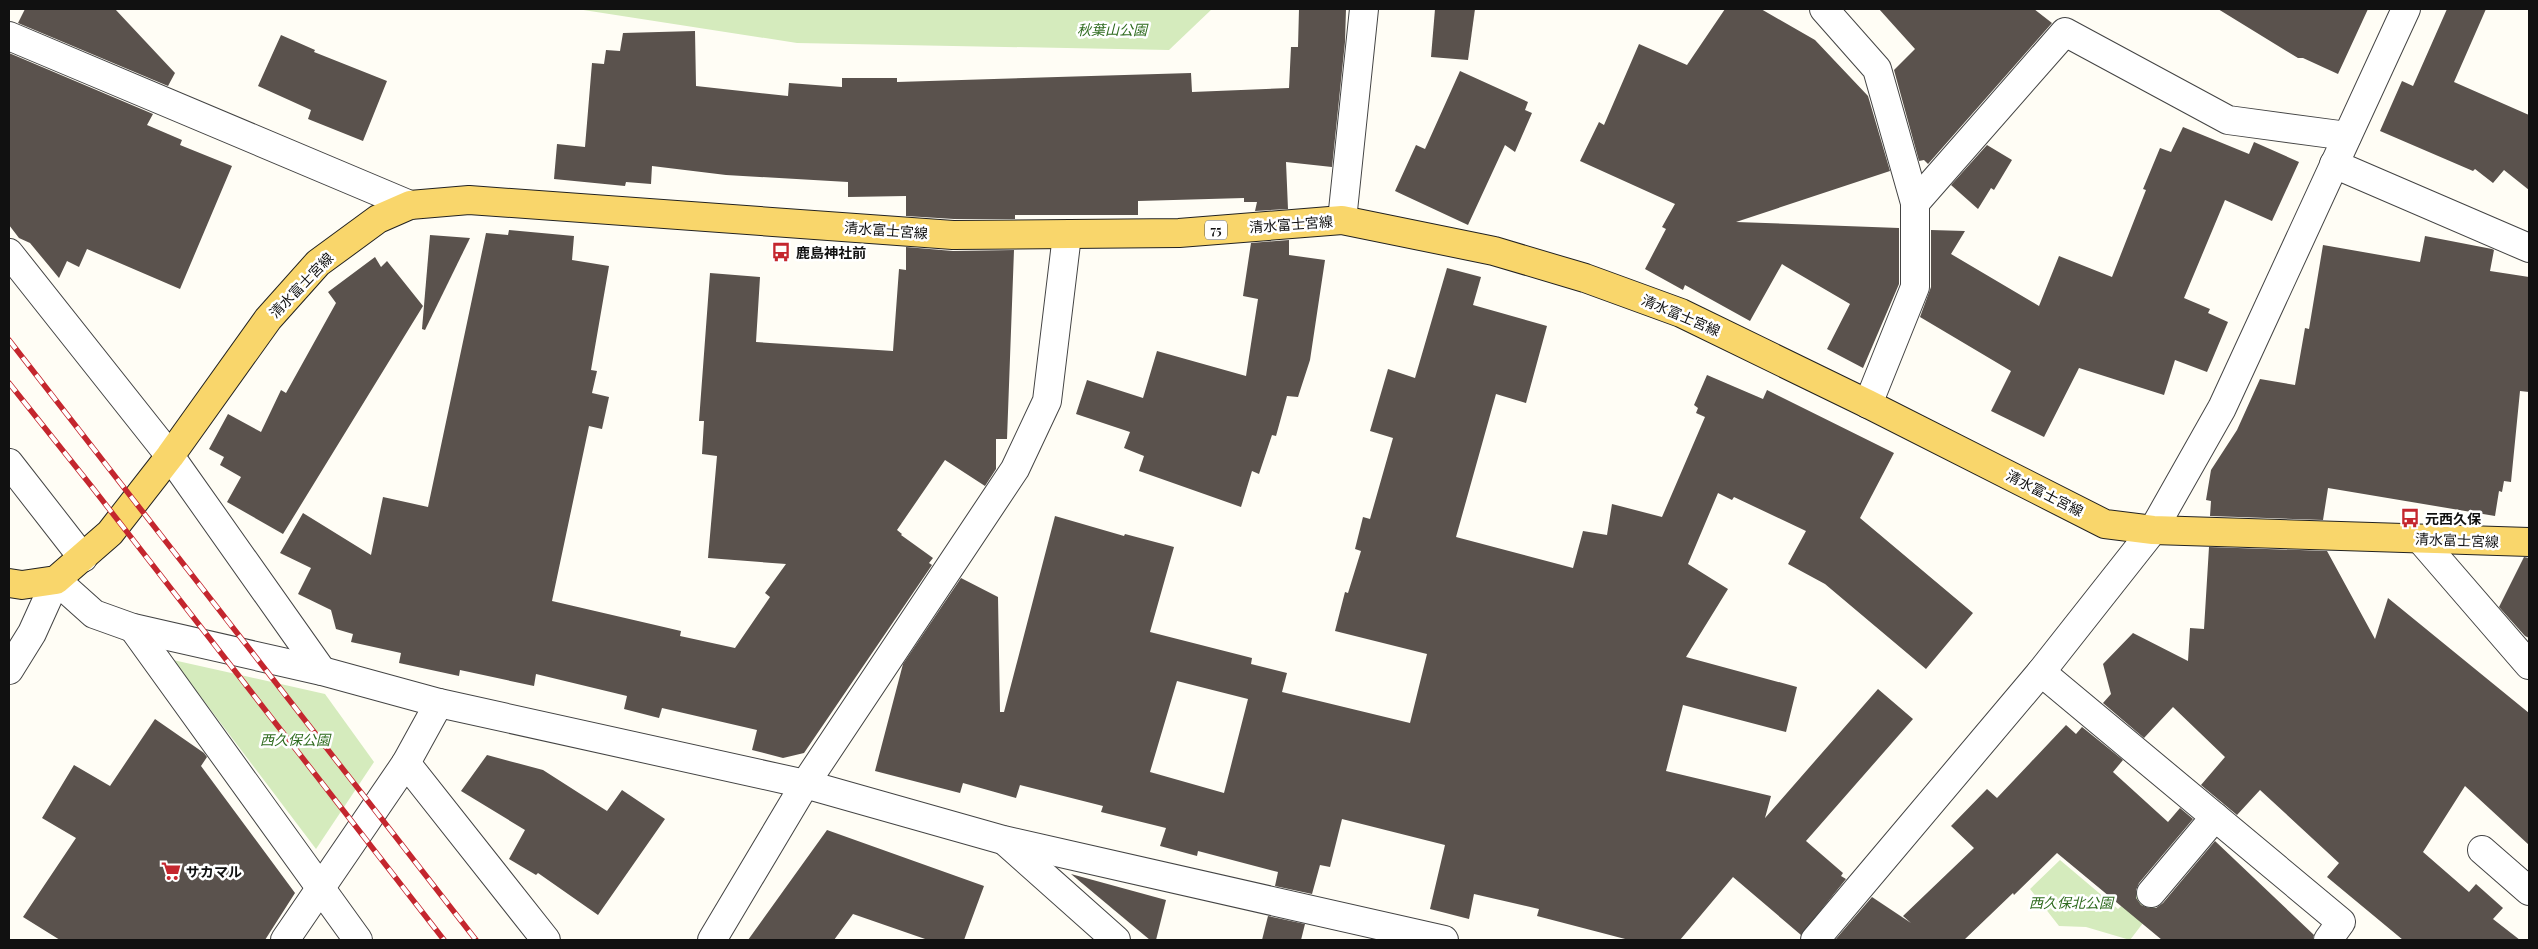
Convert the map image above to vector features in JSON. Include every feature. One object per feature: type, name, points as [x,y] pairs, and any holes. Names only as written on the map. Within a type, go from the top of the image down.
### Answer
[{"type":"main road","name":"清水富士宮線","points":[[56,580],[110,533],[170,456],[268,320],[318,263],[378,219],[410,205],[469,200],[954,235],[1067,235],[1179,232],[1342,220],[1494,251],[1585,278],[1681,313],[1868,404],[2105,524],[2153,530],[2529,542]]},
{"type":"main road","points":[[9,583],[22,585],[56,580]]},
{"type":"street","points":[[1342,220],[1364,9]]},
{"type":"street","points":[[1824,9],[1877,69],[1915,203],[1915,287],[1868,404]]},
{"type":"street","points":[[1815,940],[2041,672],[2153,530],[2222,408],[2406,9]]},
{"type":"street","points":[[1915,203],[2065,32],[2228,120],[2347,136]]},
{"type":"street","points":[[9,36],[410,205]]},
{"type":"street","points":[[2334,164],[2529,248]]},
{"type":"street","points":[[712,940],[805,784],[1015,469],[1047,400],[1067,235]]},
{"type":"street","points":[[9,253],[170,456],[322,671]]},
{"type":"street","points":[[9,463],[83,558]]},
{"type":"street","points":[[2420,539],[2529,665]]},
{"type":"street","points":[[9,670],[32,633],[56,580],[94,614],[133,628],[322,671],[439,703],[805,784],[1003,840],[1444,940]]},
{"type":"street","points":[[133,628],[319,889],[358,940]]},
{"type":"street","points":[[2041,672],[2341,922],[2328,940]]},
{"type":"street","points":[[285,940],[406,763],[439,703]]},
{"type":"street","points":[[406,763],[546,940]]},
{"type":"street","points":[[2151,893],[2214,817]]},
{"type":"street","points":[[1003,840],[1116,940]]},
{"type":"street","points":[[2482,850],[2529,891]]},
{"type":"green space","name":"秋葉山公園","points":[[577,9],[1212,9],[1169,50],[797,43]]},
{"type":"green space","name":"西久保公園","points":[[173,660],[325,694],[374,762],[316,849]]},
{"type":"green space","name":"西久保北公園","points":[[2060,860],[2118,909],[2138,890],[2156,906],[2130,940],[2086,927],[2059,926],[2030,889]]},
{"type":"building","points":[[25,9],[115,9],[175,73],[168,86],[18,23]]},
{"type":"building","points":[[1299,9],[1346,9],[1345,42],[1332,167],[1286,162],[1288,209],[1255,211],[1257,202],[1244,202],[1244,198],[1138,201],[1138,215],[1015,215],[1015,219],[954,219],[906,216],[906,196],[848,197],[848,182],[726,175],[652,166],[651,184],[626,182],[625,186],[554,179],[557,144],[585,147],[592,63],[604,64],[606,50],[620,51],[623,33],[695,31],[696,86],[788,96],[789,83],[842,87],[842,78],[897,78],[897,82],[1191,73],[1192,92],[1289,88],[1291,47],[1298,47]]},
{"type":"building","points":[[1435,9],[1475,9],[1468,60],[1431,57]]},
{"type":"building","points":[[1725,9],[1761,9],[1815,40],[1868,96],[1890,171],[1736,222],[1899,228],[1899,284],[1863,368],[1827,349],[1850,304],[1782,264],[1750,321],[1685,285],[1683,290],[1645,269],[1666,229],[1662,227],[1675,204],[1580,161],[1599,122],[1604,125],[1639,44],[1687,65]]},
{"type":"building","points":[[1879,9],[2034,9],[2052,23],[1928,164],[1924,160],[1919,161],[1894,70],[1915,49]]},
{"type":"building","points":[[2218,9],[2368,9],[2338,74],[2303,58],[2298,58]]},
{"type":"building","points":[[2447,9],[2486,9],[2454,82],[2529,115],[2529,190],[2504,170],[2493,183],[2475,169],[2473,171],[2380,131],[2402,81],[2413,86]]},
{"type":"building","points":[[281,35],[315,50],[314,52],[387,81],[363,141],[308,119],[311,110],[258,86]]},
{"type":"building","points":[[9,53],[153,114],[147,125],[182,140],[180,145],[232,166],[180,289],[87,249],[79,267],[67,261],[59,278],[30,243],[19,238],[9,225]]},
{"type":"building","points":[[1460,71],[1528,102],[1525,110],[1532,113],[1515,152],[1505,145],[1468,225],[1395,191],[1416,145],[1425,149]]},
{"type":"building","points":[[2183,127],[2249,154],[2254,142],[2299,162],[2272,221],[2225,200],[2184,298],[2210,309],[2208,313],[2228,322],[2207,372],[2175,360],[2164,395],[2079,368],[2044,437],[1991,411],[2011,371],[1920,317],[1931,287],[1931,230],[1965,231],[1951,254],[2039,306],[2059,256],[2112,277],[2146,190],[2143,189],[2160,148],[2171,152]]},
{"type":"building","points":[[1987,145],[2012,160],[1994,190],[1991,188],[1978,209],[1951,185]]},
{"type":"building","points":[[509,230],[574,236],[572,260],[609,266],[591,370],[597,371],[592,393],[609,397],[602,429],[589,426],[552,601],[681,631],[680,636],[735,648],[770,597],[765,593],[786,564],[708,558],[717,456],[702,454],[704,421],[699,421],[710,273],[760,277],[756,342],[893,351],[899,269],[906,270],[906,247],[953,251],[1014,250],[1007,439],[996,439],[996,469],[985,486],[945,460],[897,530],[933,558],[929,563],[932,565],[804,753],[783,758],[752,750],[757,730],[662,708],[659,718],[624,709],[627,696],[536,674],[534,686],[460,670],[459,676],[399,663],[401,653],[351,642],[353,634],[336,629],[331,610],[298,594],[311,568],[280,553],[303,513],[371,555],[383,497],[428,507],[486,233],[508,235]]},
{"type":"building","points":[[430,235],[470,238],[425,330],[422,329]]},
{"type":"building","points":[[2425,236],[2492,249],[2494,250],[2490,271],[2529,277],[2529,392],[2520,391],[2511,482],[2504,481],[2502,492],[2499,491],[2495,516],[2328,488],[2323,520],[2210,516],[2211,501],[2206,500],[2211,470],[2237,430],[2260,379],[2295,385],[2305,328],[2309,329],[2323,245],[2420,262]]},
{"type":"building","points":[[1289,240],[1289,255],[1325,260],[1310,360],[1298,397],[1287,396],[1276,436],[1272,435],[1259,474],[1252,471],[1241,507],[1139,471],[1144,456],[1124,448],[1130,432],[1076,414],[1087,380],[1143,398],[1157,351],[1246,376],[1258,299],[1243,296],[1251,243]]},
{"type":"building","points":[[375,257],[381,267],[387,261],[423,306],[283,534],[227,502],[241,477],[220,465],[224,457],[209,449],[228,414],[261,432],[281,390],[286,393],[336,303],[328,292]]},
{"type":"building","points":[[1447,268],[1481,277],[1473,305],[1547,326],[1526,403],[1496,394],[1456,537],[1573,568],[1583,531],[1607,535],[1612,504],[1662,517],[1705,417],[1696,413],[1698,408],[1694,405],[1707,375],[1763,399],[1767,390],[1894,453],[1860,518],[1973,613],[1926,669],[1825,584],[1788,564],[1806,531],[1734,497],[1732,500],[1718,493],[1688,564],[1728,589],[1686,657],[1797,687],[1786,732],[1683,705],[1666,771],[1771,796],[1765,818],[1878,689],[1913,719],[1806,841],[1843,873],[1841,876],[1846,879],[1801,935],[1733,877],[1680,940],[1629,940],[1537,916],[1539,909],[1474,894],[1469,919],[1430,909],[1445,845],[1342,819],[1330,867],[1320,865],[1312,894],[1275,886],[1278,872],[1198,851],[1197,856],[1160,846],[1166,828],[1101,812],[1103,806],[1020,785],[1016,798],[963,783],[960,793],[875,771],[903,664],[961,578],[998,597],[1000,712],[1004,712],[1055,516],[1124,536],[1125,534],[1174,547],[1150,632],[1252,658],[1251,664],[1287,673],[1282,692],[1410,723],[1427,654],[1335,631],[1345,592],[1348,593],[1361,551],[1355,549],[1363,517],[1370,519],[1393,438],[1370,431],[1388,369],[1415,378]],"holes":[[[1177,681],[1248,699],[1224,793],[1150,772]]]},
{"type":"building","points":[[2209,547],[2327,551],[2375,639],[2388,598],[2529,713],[2529,845],[2465,786],[2423,852],[2469,892],[2476,884],[2503,908],[2493,919],[2520,940],[2403,940],[2327,877],[2339,863],[2260,790],[2237,815],[2201,785],[2225,757],[2173,707],[2144,738],[2103,703],[2111,694],[2103,664],[2133,633],[2188,661],[2190,628],[2204,629]]},
{"type":"building","points":[[2524,557],[2529,558],[2529,638],[2499,607]]},
{"type":"building","points":[[155,719],[204,753],[207,757],[201,766],[295,893],[265,940],[60,940],[23,917],[76,838],[42,818],[74,765],[110,786]]},
{"type":"building","points":[[2066,725],[2076,734],[2082,727],[2123,760],[2113,772],[2168,822],[2180,808],[2193,819],[2139,883],[2136,890],[2136,898],[2141,905],[2156,908],[2163,903],[2215,841],[2314,935],[2313,940],[2162,940],[2057,853],[1964,940],[1835,940],[1872,897],[1911,923],[1903,916],[1974,848],[1951,826],[1987,789],[1997,798]]},
{"type":"building","points":[[487,755],[543,770],[607,811],[622,790],[665,819],[598,915],[538,873],[536,875],[509,859],[525,830],[461,791]]},
{"type":"building","points":[[827,830],[984,886],[964,940],[928,940],[853,914],[834,940],[748,940]]},
{"type":"building","points":[[1071,874],[1166,900],[1156,940],[1150,940]]},
{"type":"building","points":[[1268,916],[1305,924],[1301,940],[1262,940]]},
{"type":"railway","points":[[9,340],[476,940]]},
{"type":"railway","points":[[9,383],[444,940]]},
{"type":"place","name":"鹿島神社前","points":[[781,252]]},
{"type":"place","name":"元西久保","points":[[2410,518]]},
{"type":"place","name":"サカマル","points":[[171,871]]}]
